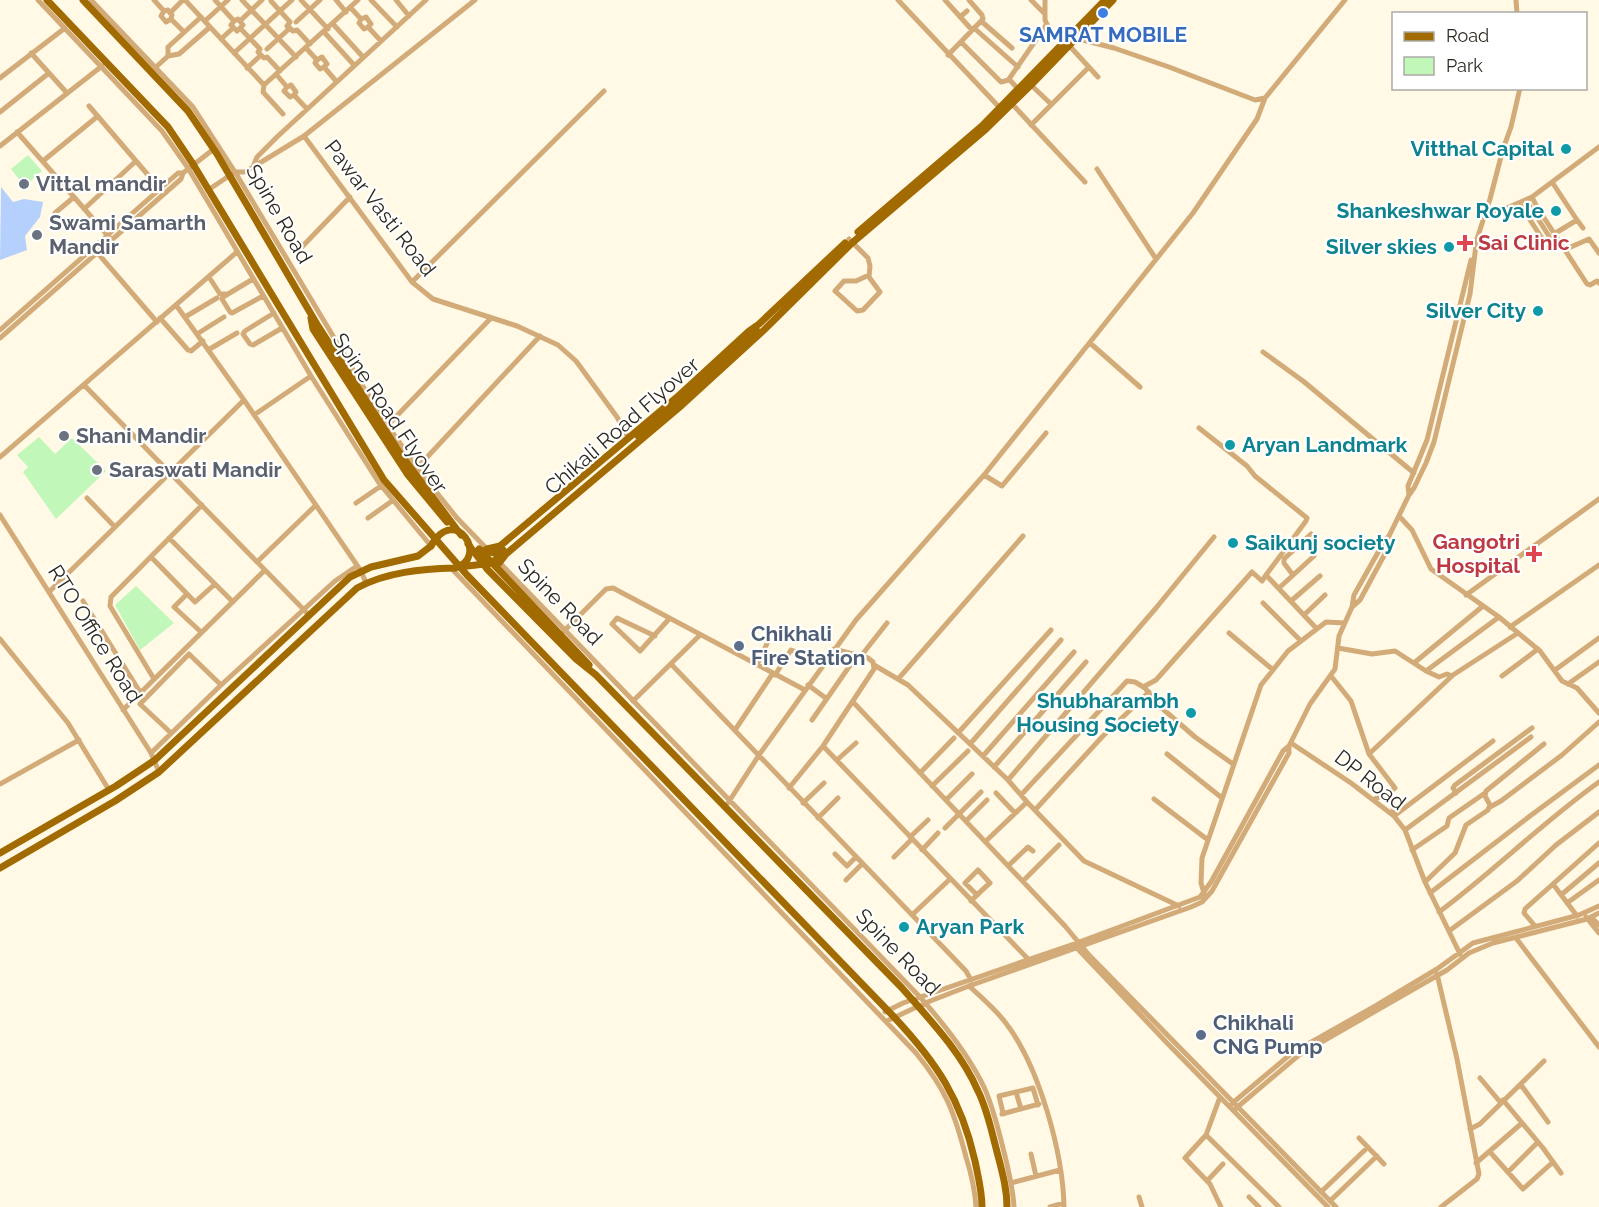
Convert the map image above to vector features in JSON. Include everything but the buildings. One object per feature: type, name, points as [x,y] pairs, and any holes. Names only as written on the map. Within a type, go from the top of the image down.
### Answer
[{"type":"main road","points":[[47,0],[168,127],[188,168],[208,190],[384,480],[398,498],[467,575],[887,1016],[946,1082],[960,1111],[973,1153],[982,1207]]},
{"type":"main road","name":"Spine Road","points":[[83,0],[188,111],[216,147],[309,310],[414,470],[487,569],[576,659],[596,675],[728,804],[919,1001]]},
{"type":"main road","points":[[1076,37],[1105,0]]},
{"type":"main road","points":[[0,868],[122,797],[159,772],[349,594],[366,583],[403,573],[496,563],[682,405],[851,241],[982,126],[1113,0]]},
{"type":"main road","points":[[851,241],[955,157],[1031,85],[1067,44]]},
{"type":"main road","name":"Spine Road Flyover","points":[[309,310],[313,329],[408,475],[454,530],[483,550],[496,563],[580,654],[596,675]]},
{"type":"main road","points":[[483,550],[500,546],[749,331],[762,327]]},
{"type":"main road","name":"Chikali Road Flyover","points":[[496,563],[503,550],[679,401],[762,327]]},
{"type":"main road","points":[[0,853],[109,790],[153,756],[307,612],[359,568],[423,554],[441,533],[454,530]]},
{"type":"main road","points":[[455,568],[470,554],[466,537]]},
{"type":"main road","points":[[483,550],[495,553],[503,550]]},
{"type":"main road","points":[[919,1001],[968,1070],[983,1102],[1003,1174],[1007,1207]]},
{"type":"street","points":[[38,0],[162,131],[188,168],[282,328],[381,486],[431,546]]},
{"type":"street","name":"Spine Road","points":[[91,0],[193,107],[216,147]]},
{"type":"street","points":[[154,0],[184,32]]},
{"type":"street","points":[[215,0],[243,25],[221,39]]},
{"type":"street","points":[[168,56],[168,47],[184,32],[228,0]]},
{"type":"street","points":[[242,0],[296,57]]},
{"type":"street","points":[[307,109],[294,94],[296,90],[291,85],[287,87],[250,39],[231,23],[237,21],[262,0],[266,4],[271,0],[293,25],[316,60],[322,57],[327,63],[324,67],[336,81]]},
{"type":"street","points":[[234,53],[292,0]]},
{"type":"street","points":[[301,0],[328,28],[363,57]]},
{"type":"street","points":[[248,68],[263,54],[270,53],[267,49],[320,0]]},
{"type":"street","points":[[336,0],[361,19],[366,17],[371,24],[368,27],[381,41]]},
{"type":"street","points":[[283,114],[263,92],[264,85],[358,0]]},
{"type":"street","points":[[372,0],[397,27]]},
{"type":"street","points":[[390,0],[393,2],[396,0],[409,16]]},
{"type":"street","points":[[253,167],[257,157],[336,81],[426,0]]},
{"type":"street","points":[[208,190],[232,174],[241,173],[253,167],[304,136],[475,0]]},
{"type":"street","points":[[898,0],[1000,108]]},
{"type":"street","points":[[945,0],[960,17],[1017,68]]},
{"type":"street","points":[[948,55],[981,21],[982,15],[969,0]]},
{"type":"street","points":[[1031,0],[1045,14]]},
{"type":"street","points":[[1045,0],[1045,14],[1051,32],[1067,44],[1098,77]]},
{"type":"street","points":[[728,804],[759,755],[856,620],[984,474],[1193,213],[1257,119],[1265,98],[1345,0]]},
{"type":"street","points":[[168,14],[187,1],[264,85]]},
{"type":"street","points":[[960,17],[967,11]]},
{"type":"street","points":[[981,21],[1012,48]]},
{"type":"street","points":[[961,42],[1001,82],[1009,80],[1047,24]]},
{"type":"street","points":[[156,67],[168,56],[179,54],[210,27]]},
{"type":"street","points":[[0,78],[65,28]]},
{"type":"street","points":[[328,28],[354,65]]},
{"type":"street","points":[[1076,37],[1142,58],[1255,100],[1265,98]]},
{"type":"street","points":[[31,53],[67,93]]},
{"type":"street","points":[[0,146],[102,66]]},
{"type":"street","points":[[1031,125],[1089,67]]},
{"type":"street","points":[[0,112],[49,73]]},
{"type":"street","points":[[1009,80],[1018,89]]},
{"type":"street","points":[[1031,85],[1051,104]]},
{"type":"street","points":[[1409,495],[1408,486],[1427,440],[1459,304],[1511,127],[1520,90]]},
{"type":"street","points":[[412,282],[604,91]]},
{"type":"street","points":[[1012,104],[1085,182]]},
{"type":"street","points":[[89,105],[160,189]]},
{"type":"street","points":[[43,161],[98,116]]},
{"type":"street","points":[[17,132],[109,238]]},
{"type":"street","name":"Pawar Vasti Road","points":[[304,136],[412,282],[433,299],[540,336],[558,345],[576,361],[617,417],[628,437]]},
{"type":"street","points":[[0,338],[178,173],[216,147]]},
{"type":"street","points":[[1484,218],[1529,198],[1599,147]]},
{"type":"street","points":[[84,209],[136,161]]},
{"type":"street","points":[[109,238],[181,179],[188,168]]},
{"type":"street","points":[[1097,169],[1156,259]]},
{"type":"street","name":"Spine Road","points":[[232,174],[414,470],[483,550]]},
{"type":"street","points":[[1552,182],[1583,228]]},
{"type":"street","points":[[55,213],[74,197]]},
{"type":"street","points":[[297,252],[350,197]]},
{"type":"street","points":[[1519,203],[1549,249],[1556,247],[1529,198]]},
{"type":"street","points":[[1529,198],[1588,285],[1597,281],[1599,283]]},
{"type":"street","points":[[1554,234],[1577,220]]},
{"type":"street","points":[[1564,250],[1587,239],[1599,253]]},
{"type":"street","points":[[851,241],[868,258],[869,275],[879,290],[879,294],[863,310],[857,311],[835,291],[844,281],[856,282],[869,275]]},
{"type":"street","points":[[970,983],[1029,960],[1191,908],[1206,895],[1289,753],[1290,744],[1310,705],[1331,676],[1337,659],[1339,636],[1352,607],[1354,595],[1389,536],[1426,463],[1434,442],[1470,294],[1476,244]]},
{"type":"street","points":[[95,251],[188,350],[191,351],[202,341]]},
{"type":"street","points":[[0,330],[95,251]]},
{"type":"street","points":[[0,457],[237,252]]},
{"type":"street","points":[[209,277],[223,295],[253,278]]},
{"type":"street","points":[[253,278],[222,299],[232,313],[263,296]]},
{"type":"street","points":[[186,318],[216,300]]},
{"type":"street","points":[[176,305],[255,415],[359,568],[366,583]]},
{"type":"street","points":[[274,313],[244,332],[247,339],[251,345],[254,345],[282,328]]},
{"type":"street","points":[[197,334],[224,317]]},
{"type":"street","points":[[387,426],[491,318]]},
{"type":"street","points":[[208,350],[237,333]]},
{"type":"street","points":[[414,470],[540,336]]},
{"type":"street","points":[[1090,343],[1140,387]]},
{"type":"street","points":[[1263,352],[1303,381],[1414,473]]},
{"type":"street","points":[[255,415],[311,375]]},
{"type":"street","points":[[84,385],[307,612],[221,685],[171,734],[153,756]]},
{"type":"street","points":[[49,592],[244,400]]},
{"type":"street","points":[[1143,687],[1153,682],[1252,572],[1262,581],[1307,519],[1199,428]]},
{"type":"street","points":[[984,474],[1002,486],[1046,433]]},
{"type":"street","points":[[356,503],[381,486]]},
{"type":"street","points":[[87,498],[115,527]]},
{"type":"street","points":[[1466,595],[1599,499]]},
{"type":"street","points":[[368,518],[392,501]]},
{"type":"street","points":[[154,679],[109,601],[202,505]]},
{"type":"street","points":[[257,562],[316,505]]},
{"type":"street","name":"RTO Office Road","points":[[0,514],[153,756],[159,772]]},
{"type":"street","points":[[1399,516],[1412,530],[1429,566],[1499,617],[1538,649],[1562,681],[1577,688],[1599,712]]},
{"type":"street","points":[[1293,575],[1284,559],[1311,534]]},
{"type":"street","points":[[899,678],[1023,536]]},
{"type":"street","points":[[1008,780],[1214,537]]},
{"type":"street","points":[[170,538],[233,602]]},
{"type":"street","points":[[1279,588],[1314,556]]},
{"type":"street","points":[[151,557],[195,602],[215,584]]},
{"type":"street","name":"Spine Road","points":[[496,563],[633,701],[728,804]]},
{"type":"street","points":[[1510,627],[1599,565]]},
{"type":"street","points":[[455,568],[645,769],[887,1016],[919,1001],[1077,945],[1206,895]]},
{"type":"street","points":[[123,710],[265,570]]},
{"type":"street","points":[[1266,575],[1317,629]]},
{"type":"street","points":[[1291,601],[1320,576]]},
{"type":"street","points":[[564,631],[606,589],[613,588],[774,674],[827,699]]},
{"type":"street","points":[[187,594],[174,607],[201,633]]},
{"type":"street","points":[[1304,615],[1325,595]]},
{"type":"street","points":[[83,601],[140,692]]},
{"type":"street","points":[[1263,603],[1301,641]]},
{"type":"street","points":[[1414,663],[1483,606]]},
{"type":"street","points":[[1426,671],[1499,617]]},
{"type":"street","points":[[655,636],[617,618],[612,624],[640,651],[655,636],[669,619]]},
{"type":"street","points":[[1206,895],[1201,883],[1200,869],[1261,684],[1288,651],[1326,622],[1344,623]]},
{"type":"street","points":[[861,656],[887,623]]},
{"type":"street","points":[[920,773],[1050,630]]},
{"type":"street","points":[[758,665],[772,633]]},
{"type":"street","points":[[1229,633],[1272,669]]},
{"type":"street","points":[[1369,754],[1452,676],[1518,633]]},
{"type":"street","points":[[633,701],[700,635]]},
{"type":"street","points":[[0,639],[68,723],[109,790]]},
{"type":"street","points":[[1555,670],[1599,639]]},
{"type":"street","points":[[970,744],[1061,640]]},
{"type":"street","points":[[1338,648],[1372,654],[1395,651],[1439,677],[1447,674],[1452,676]]},
{"type":"street","points":[[834,649],[868,658],[874,665],[899,678],[956,735],[970,744],[1008,780],[1084,861],[1179,906]]},
{"type":"street","points":[[1502,676],[1538,649]]},
{"type":"street","points":[[735,730],[791,650],[807,656]]},
{"type":"street","points":[[983,756],[1074,652]]},
{"type":"street","points":[[171,734],[140,704],[189,654],[221,685]]},
{"type":"street","points":[[994,767],[1086,662]]},
{"type":"street","points":[[1568,684],[1599,662]]},
{"type":"street","points":[[671,664],[966,971],[970,983],[1014,1034],[1029,1065],[1060,1170],[1064,1205],[1050,1207]]},
{"type":"street","points":[[812,720],[851,664]]},
{"type":"street","points":[[789,788],[854,702],[874,665]]},
{"type":"street","points":[[1331,676],[1351,701],[1369,754],[1395,789],[1373,800]]},
{"type":"street","points":[[1021,795],[1127,681],[1135,682],[1143,687],[1156,703],[1195,737],[1233,764]]},
{"type":"street","points":[[1035,810],[1102,737],[1149,692]]},
{"type":"street","points":[[1592,705],[1599,700]]},
{"type":"street","points":[[854,702],[1008,864],[1077,945],[1220,1097],[1233,1106],[1321,1192],[1329,1204]]},
{"type":"street","points":[[1425,882],[1455,853],[1466,825],[1562,755],[1599,722]]},
{"type":"street","points":[[1456,793],[1453,788],[1455,785],[1533,728]]},
{"type":"street","points":[[1405,830],[1531,737]]},
{"type":"street","points":[[0,784],[79,740]]},
{"type":"street","points":[[1394,816],[1493,741]]},
{"type":"street","points":[[837,760],[856,743]]},
{"type":"street","name":"DP Road","points":[[1290,744],[1394,816],[1405,830],[1425,882],[1462,958]]},
{"type":"street","points":[[1412,850],[1447,826],[1448,819],[1485,793],[1544,744]]},
{"type":"street","points":[[823,746],[1029,960]]},
{"type":"street","points":[[932,786],[968,751]]},
{"type":"street","points":[[1167,754],[1222,798]]},
{"type":"street","points":[[1430,893],[1599,765]]},
{"type":"street","points":[[946,800],[972,774]]},
{"type":"street","points":[[1439,912],[1474,886],[1597,783],[1587,774]]},
{"type":"street","points":[[803,802],[824,783]]},
{"type":"street","points":[[1391,791],[1394,816]]},
{"type":"street","points":[[945,828],[981,792]]},
{"type":"street","points":[[996,793],[1015,813]]},
{"type":"street","points":[[1485,793],[1490,807]]},
{"type":"street","points":[[818,818],[838,798]]},
{"type":"street","points":[[1154,799],[1208,840]]},
{"type":"street","points":[[966,821],[987,800]]},
{"type":"street","points":[[986,841],[1027,802]]},
{"type":"street","points":[[1449,931],[1517,881],[1556,845],[1599,812]]},
{"type":"street","points":[[894,857],[928,820]]},
{"type":"street","points":[[922,850],[938,833]]},
{"type":"street","points":[[1535,926],[1524,910],[1599,843]]},
{"type":"street","points":[[1023,881],[1059,845]]},
{"type":"street","points":[[1008,864],[1028,847],[1033,851]]},
{"type":"street","points":[[835,854],[847,866],[856,857]]},
{"type":"street","points":[[1008,864],[1016,854]]},
{"type":"street","points":[[1561,895],[1599,863]]},
{"type":"street","points":[[846,880],[862,864]]},
{"type":"street","points":[[971,901],[990,883],[978,870],[965,883],[977,895]]},
{"type":"street","points":[[912,915],[950,879]]},
{"type":"street","points":[[1567,903],[1599,880]]},
{"type":"street","points":[[1553,884],[1577,916]]},
{"type":"street","points":[[1587,916],[1599,906]]},
{"type":"street","points":[[1233,1106],[1299,1055],[1437,976],[1469,953],[1493,943],[1599,913]]},
{"type":"street","points":[[1233,1106],[1299,1048],[1343,1025],[1437,969],[1473,943],[1577,916],[1587,916],[1599,925]]},
{"type":"street","points":[[1587,916],[1599,933]]},
{"type":"street","points":[[1516,938],[1599,1047]]},
{"type":"street","points":[[1077,945],[1329,1204],[1336,1207]]},
{"type":"street","points":[[1437,969],[1458,1059],[1479,1174],[1477,1179],[1440,1207]]},
{"type":"street","name":"Spine Road","points":[[919,1001],[973,1066],[984,1088],[994,1116],[1011,1183],[1014,1207]]},
{"type":"street","points":[[903,1033],[935,1077],[950,1103],[970,1171],[976,1207]]},
{"type":"street","points":[[1470,1129],[1480,1124],[1544,1061]]},
{"type":"street","points":[[1480,1078],[1522,1122],[1561,1173]]},
{"type":"street","points":[[1521,1085],[1548,1122]]},
{"type":"street","points":[[1003,1113],[999,1096],[1033,1088],[1041,1104]]},
{"type":"street","points":[[1017,1092],[1021,1109]]},
{"type":"street","points":[[1220,1097],[1206,1135],[1185,1158],[1207,1181],[1221,1207]]},
{"type":"street","points":[[994,1116],[1041,1104]]},
{"type":"street","points":[[1476,1163],[1522,1122]]},
{"type":"street","points":[[1206,1135],[1279,1207]]},
{"type":"street","points":[[1359,1138],[1384,1164]]},
{"type":"street","points":[[1508,1172],[1538,1142]]},
{"type":"street","points":[[1321,1192],[1368,1147]]},
{"type":"street","points":[[1490,1152],[1525,1189],[1553,1162]]},
{"type":"street","points":[[1031,1154],[1036,1176]]},
{"type":"street","points":[[1329,1204],[1377,1156]]},
{"type":"street","points":[[1207,1181],[1223,1164]]},
{"type":"street","points":[[1011,1183],[1060,1170]]},
{"type":"street","points":[[1139,1197],[1142,1207]]},
{"type":"street","points":[[1249,1197],[1259,1207]]},
{"type":"green space","points":[[28,155],[42,171],[27,184],[25,181],[22,183],[11,169]]},
{"type":"green space","points":[[39,437],[55,454],[72,438],[106,471],[56,519],[23,472],[28,467],[17,455]]},
{"type":"green space","points":[[136,586],[174,623],[140,650],[115,605]]},
{"type":"water","points":[[1,187],[13,202],[24,199],[43,202],[40,217],[25,236],[27,250],[0,260]]},
{"type":"place","name":"SAMRAT MOBILE","points":[[1103,13]]},
{"type":"place","name":"Vitthal Capital","points":[[1566,149]]},
{"type":"place","name":"Vittal mandir","points":[[24,184]]},
{"type":"place","name":"Shankeshwar Royale","points":[[1556,211]]},
{"type":"place","name":"Swami Samarth Mandir","points":[[37,235]]},
{"type":"place","name":"Sai Clinic","points":[[1465,243]]},
{"type":"place","name":"Silver skies","points":[[1449,247]]},
{"type":"place","name":"Silver City","points":[[1538,311]]},
{"type":"place","name":"Shani Mandir","points":[[64,436]]},
{"type":"place","name":"Aryan Landmark","points":[[1230,445]]},
{"type":"place","name":"Saraswati Mandir","points":[[97,470]]},
{"type":"place","name":"Saikunj society","points":[[1233,543]]},
{"type":"place","name":"Gangotri Hospital","points":[[1534,554]]},
{"type":"place","name":"Chikhali Fire Station","points":[[739,646]]},
{"type":"place","name":"Shubharambh Housing Society","points":[[1191,713]]},
{"type":"place","name":"Aryan Park","points":[[904,927]]},
{"type":"place","name":"Chikhali CNG Pump","points":[[1201,1035]]}]
